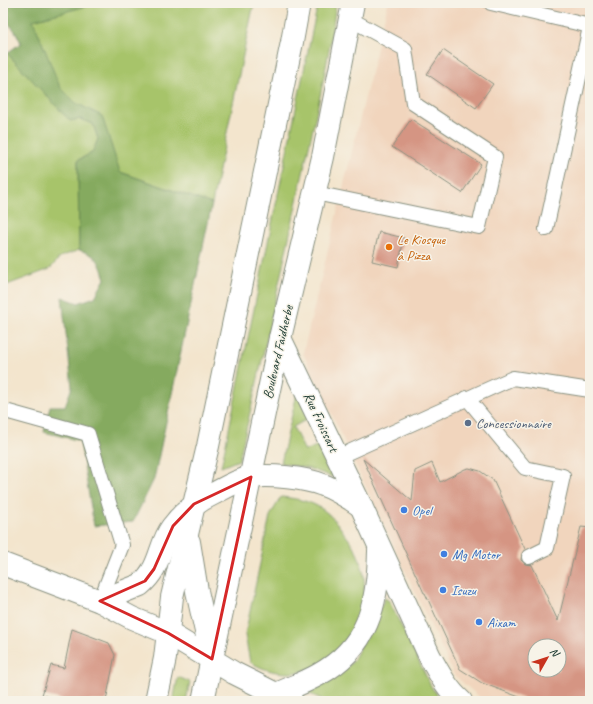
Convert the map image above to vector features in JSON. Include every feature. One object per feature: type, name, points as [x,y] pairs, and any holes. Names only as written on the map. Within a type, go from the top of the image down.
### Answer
[{"type":"street","points":[[156,701],[165,658],[172,597],[188,534],[211,430],[299,3]]},
{"type":"street","name":"Boulevard Faidherbe","points":[[204,701],[280,338],[314,193],[352,11]]},
{"type":"street","name":"Rue Froissart","points":[[280,338],[338,457],[430,657],[451,692],[461,701]]},
{"type":"street","points":[[100,601],[140,585],[150,576],[173,526],[194,504],[236,482],[251,477],[278,477],[307,480],[324,485],[361,506]]},
{"type":"street","points":[[188,534],[197,591],[212,659]]},
{"type":"street","name":"Rue Froissart","points":[[3,564],[100,601],[132,618],[168,633],[277,699],[334,666],[345,656],[359,639],[366,626],[373,604],[379,573],[379,548]]},
{"type":"lane","points":[[491,3],[590,26],[546,229]]},
{"type":"lane","points":[[314,193],[480,227],[495,157],[413,103],[405,49],[352,11]]},
{"type":"lane","points":[[338,457],[512,378],[590,390]]},
{"type":"lane","points":[[466,398],[525,468],[563,476],[547,548],[529,557]]},
{"type":"lane","points":[[9,412],[88,434],[122,545],[100,601]]},
{"type":"highlighted area","points":[[251,477],[212,659],[168,633],[100,601],[145,581],[154,569],[173,526],[194,504]]},
{"type":"shaded area","points":[[388,3],[590,3],[590,701],[484,701],[454,675],[303,353]]},
{"type":"green space","points":[[3,3],[254,3],[212,204],[100,165],[102,140],[96,121],[72,116]]},
{"type":"green space","points":[[3,3],[99,3],[33,20],[60,87],[76,103],[102,116],[120,172],[212,204],[154,479],[133,522],[94,526],[80,441],[44,432],[50,406],[65,406],[72,387],[62,297],[78,303],[95,297],[105,279],[97,260],[90,254],[79,250],[78,160],[92,153],[98,139],[93,124],[80,119],[70,121],[7,53],[21,43],[12,27],[3,21]]},
{"type":"green space","points":[[318,3],[336,3],[321,93],[239,460],[221,467]]},
{"type":"green space","points":[[7,53],[70,120],[80,119],[93,124],[98,139],[92,153],[78,160],[79,250],[60,257],[50,269],[4,286],[6,292],[3,292],[3,57]]},
{"type":"green space","points":[[297,393],[309,418],[293,427],[305,451],[321,444],[335,475],[333,477],[310,469],[281,463]]},
{"type":"green space","points":[[281,497],[302,500],[318,506],[325,511],[338,524],[354,548],[364,577],[363,600],[359,616],[346,640],[325,661],[311,668],[293,673],[274,672],[250,662],[245,635],[270,516]]},
{"type":"green space","points":[[385,598],[389,601],[432,688],[442,701],[326,701],[308,693],[309,690],[338,674],[353,661]]},
{"type":"green space","points":[[178,677],[190,682],[186,701],[173,701]]},
{"type":"building","points":[[443,50],[493,84],[476,108],[427,74]]},
{"type":"building","points":[[411,119],[481,164],[462,193],[392,147]]},
{"type":"building","name":"Le Kiosque à Pizza","points":[[379,232],[404,238],[398,267],[372,261]]},
{"type":"building","points":[[363,459],[412,501],[415,471],[432,463],[440,482],[469,468],[480,471],[493,480],[525,549],[522,553],[521,560],[525,564],[532,565],[558,621],[581,527],[590,528],[590,701],[530,701],[482,683],[460,669]]},
{"type":"building","points":[[72,629],[109,643],[115,655],[106,701],[66,701],[42,695],[51,665],[64,668]]},
{"type":"place","name":"Le Kiosque à Pizza","points":[[389,247]]},
{"type":"place","name":"Concessionnaire","points":[[468,423]]},
{"type":"place","name":"Opel","points":[[404,510]]},
{"type":"place","name":"Mg Motor","points":[[444,554]]},
{"type":"place","name":"Isuzu","points":[[443,590]]},
{"type":"place","name":"Aixam","points":[[479,622]]}]
